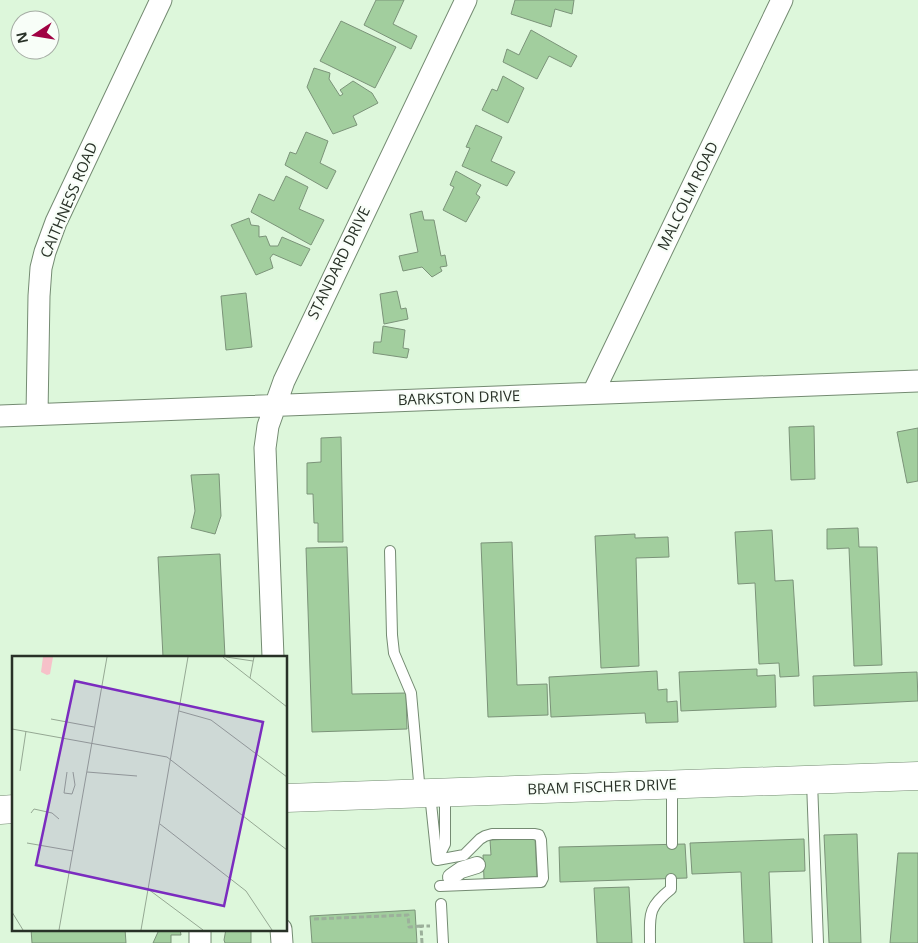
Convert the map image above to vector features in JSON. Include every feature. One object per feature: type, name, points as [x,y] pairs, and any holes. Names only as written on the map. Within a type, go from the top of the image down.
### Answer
[{"type":"main road","name":"BRAM FISCHER DRIVE","points":[[288,798],[918,776]]},
{"type":"street","name":"CAITHNESS ROAD","points":[[37,414],[39,296],[41,268],[45,252],[56,222],[161,0]]},
{"type":"street","name":"STANDARD DRIVE","points":[[273,656],[265,448],[274,404],[308,328],[466,0]]},
{"type":"street","name":"MALCOLM ROAD","points":[[593,392],[782,0]]},
{"type":"street","name":"BARKSTON DRIVE","points":[[0,416],[274,404],[918,381]]},
{"type":"street","points":[[446,881],[461,870],[477,865]]},
{"type":"street","points":[[200,930],[200,943]]},
{"type":"street","points":[[281,930],[282,943]]},
{"type":"lane","points":[[390,551],[392,644],[397,663],[411,693],[432,794],[445,844],[456,856]]},
{"type":"lane","points":[[812,780],[818,943]]},
{"type":"lane","points":[[672,784],[672,844]]},
{"type":"lane","points":[[432,794],[437,860]]},
{"type":"lane","points":[[437,860],[464,855],[480,839],[492,834],[539,835],[541,840],[543,878],[541,882],[446,881]]},
{"type":"lane","points":[[437,860],[445,844]]},
{"type":"lane","points":[[650,943],[650,916],[657,900],[671,889],[671,879]]},
{"type":"lane","points":[[441,904],[442,943]]},
{"type":"path","points":[[314,919],[408,915],[408,927],[433,926]]},
{"type":"path","points":[[421,926],[422,943]]},
{"type":"building","points":[[376,0],[404,0],[393,24],[417,36],[411,49],[364,25]]},
{"type":"building","points":[[515,0],[574,0],[572,14],[555,9],[551,27],[511,14]]},
{"type":"building","points":[[341,21],[396,47],[375,88],[320,61]]},
{"type":"building","points":[[531,30],[577,56],[571,67],[549,56],[537,79],[503,62],[507,49],[519,55]]},
{"type":"building","points":[[314,68],[330,73],[329,79],[340,96],[343,94],[340,90],[353,81],[372,93],[378,103],[353,116],[357,125],[333,134],[307,87]]},
{"type":"building","points":[[503,76],[524,88],[508,123],[482,110],[492,89],[497,91]]},
{"type":"building","points":[[476,125],[502,137],[491,161],[515,172],[507,186],[462,166],[470,148],[466,147]]},
{"type":"building","points":[[306,132],[328,141],[320,163],[336,171],[327,189],[285,165],[290,152],[296,154]]},
{"type":"building","points":[[456,171],[481,185],[476,194],[480,197],[466,222],[443,210],[454,187],[450,185]]},
{"type":"building","points":[[286,176],[308,187],[299,209],[324,220],[311,245],[251,212],[259,194],[274,201]]},
{"type":"building","points":[[422,211],[424,220],[434,220],[441,256],[445,255],[447,266],[440,267],[442,271],[432,277],[422,267],[403,271],[399,256],[418,252],[410,214]]},
{"type":"building","points":[[249,218],[251,225],[259,226],[259,237],[266,236],[270,246],[278,246],[282,237],[310,249],[301,266],[273,254],[270,258],[273,268],[256,275],[231,225]]},
{"type":"building","points":[[397,291],[401,309],[406,308],[408,319],[384,324],[380,294]]},
{"type":"building","points":[[246,293],[252,347],[226,350],[221,296]]},
{"type":"building","points":[[383,326],[405,330],[403,348],[409,349],[407,358],[373,353],[374,342],[381,342]]},
{"type":"building","points":[[814,426],[815,479],[791,480],[789,427]]},
{"type":"building","points":[[918,428],[918,481],[907,483],[897,432]]},
{"type":"building","points":[[341,437],[343,542],[318,542],[318,523],[314,523],[313,494],[307,494],[307,463],[321,462],[321,438]]},
{"type":"building","points":[[219,474],[221,516],[215,534],[191,528],[195,511],[191,475]]},
{"type":"building","points":[[858,528],[859,547],[877,547],[882,665],[854,666],[849,548],[827,549],[827,529]]},
{"type":"building","points":[[772,530],[775,581],[793,580],[799,676],[780,677],[779,663],[759,664],[755,583],[738,584],[735,532]]},
{"type":"building","points":[[635,534],[635,538],[668,537],[669,557],[636,558],[639,666],[601,668],[595,536]]},
{"type":"building","points":[[512,542],[517,685],[547,684],[548,715],[488,717],[481,543]]},
{"type":"building","points":[[347,547],[352,694],[406,693],[407,729],[312,732],[306,548]]},
{"type":"building","points":[[220,554],[225,656],[163,656],[158,557]]},
{"type":"building","points":[[757,669],[757,676],[775,675],[776,707],[681,711],[679,672]]},
{"type":"building","points":[[657,671],[658,690],[667,689],[667,702],[677,701],[678,722],[646,723],[645,713],[551,717],[549,677]]},
{"type":"building","points":[[917,672],[918,701],[814,706],[813,676]]},
{"type":"building","points":[[857,834],[861,943],[829,943],[824,835]]},
{"type":"building","points":[[535,838],[537,877],[484,879],[483,855],[491,855],[490,840]]},
{"type":"building","points":[[804,839],[805,871],[769,872],[772,943],[744,943],[741,872],[692,874],[690,843]]},
{"type":"building","points":[[685,844],[687,878],[560,882],[559,847]]},
{"type":"building","points":[[898,853],[918,853],[918,943],[890,943]]},
{"type":"building","points":[[629,887],[632,943],[597,943],[594,888]]},
{"type":"building","points":[[415,910],[417,943],[312,943],[310,916]]},
{"type":"building","points":[[31,930],[125,930],[126,943],[32,943]]},
{"type":"building","points":[[157,930],[180,930],[181,935],[171,935],[171,943],[153,943]]},
{"type":"building","points":[[226,930],[251,930],[251,943],[225,943]]}]
